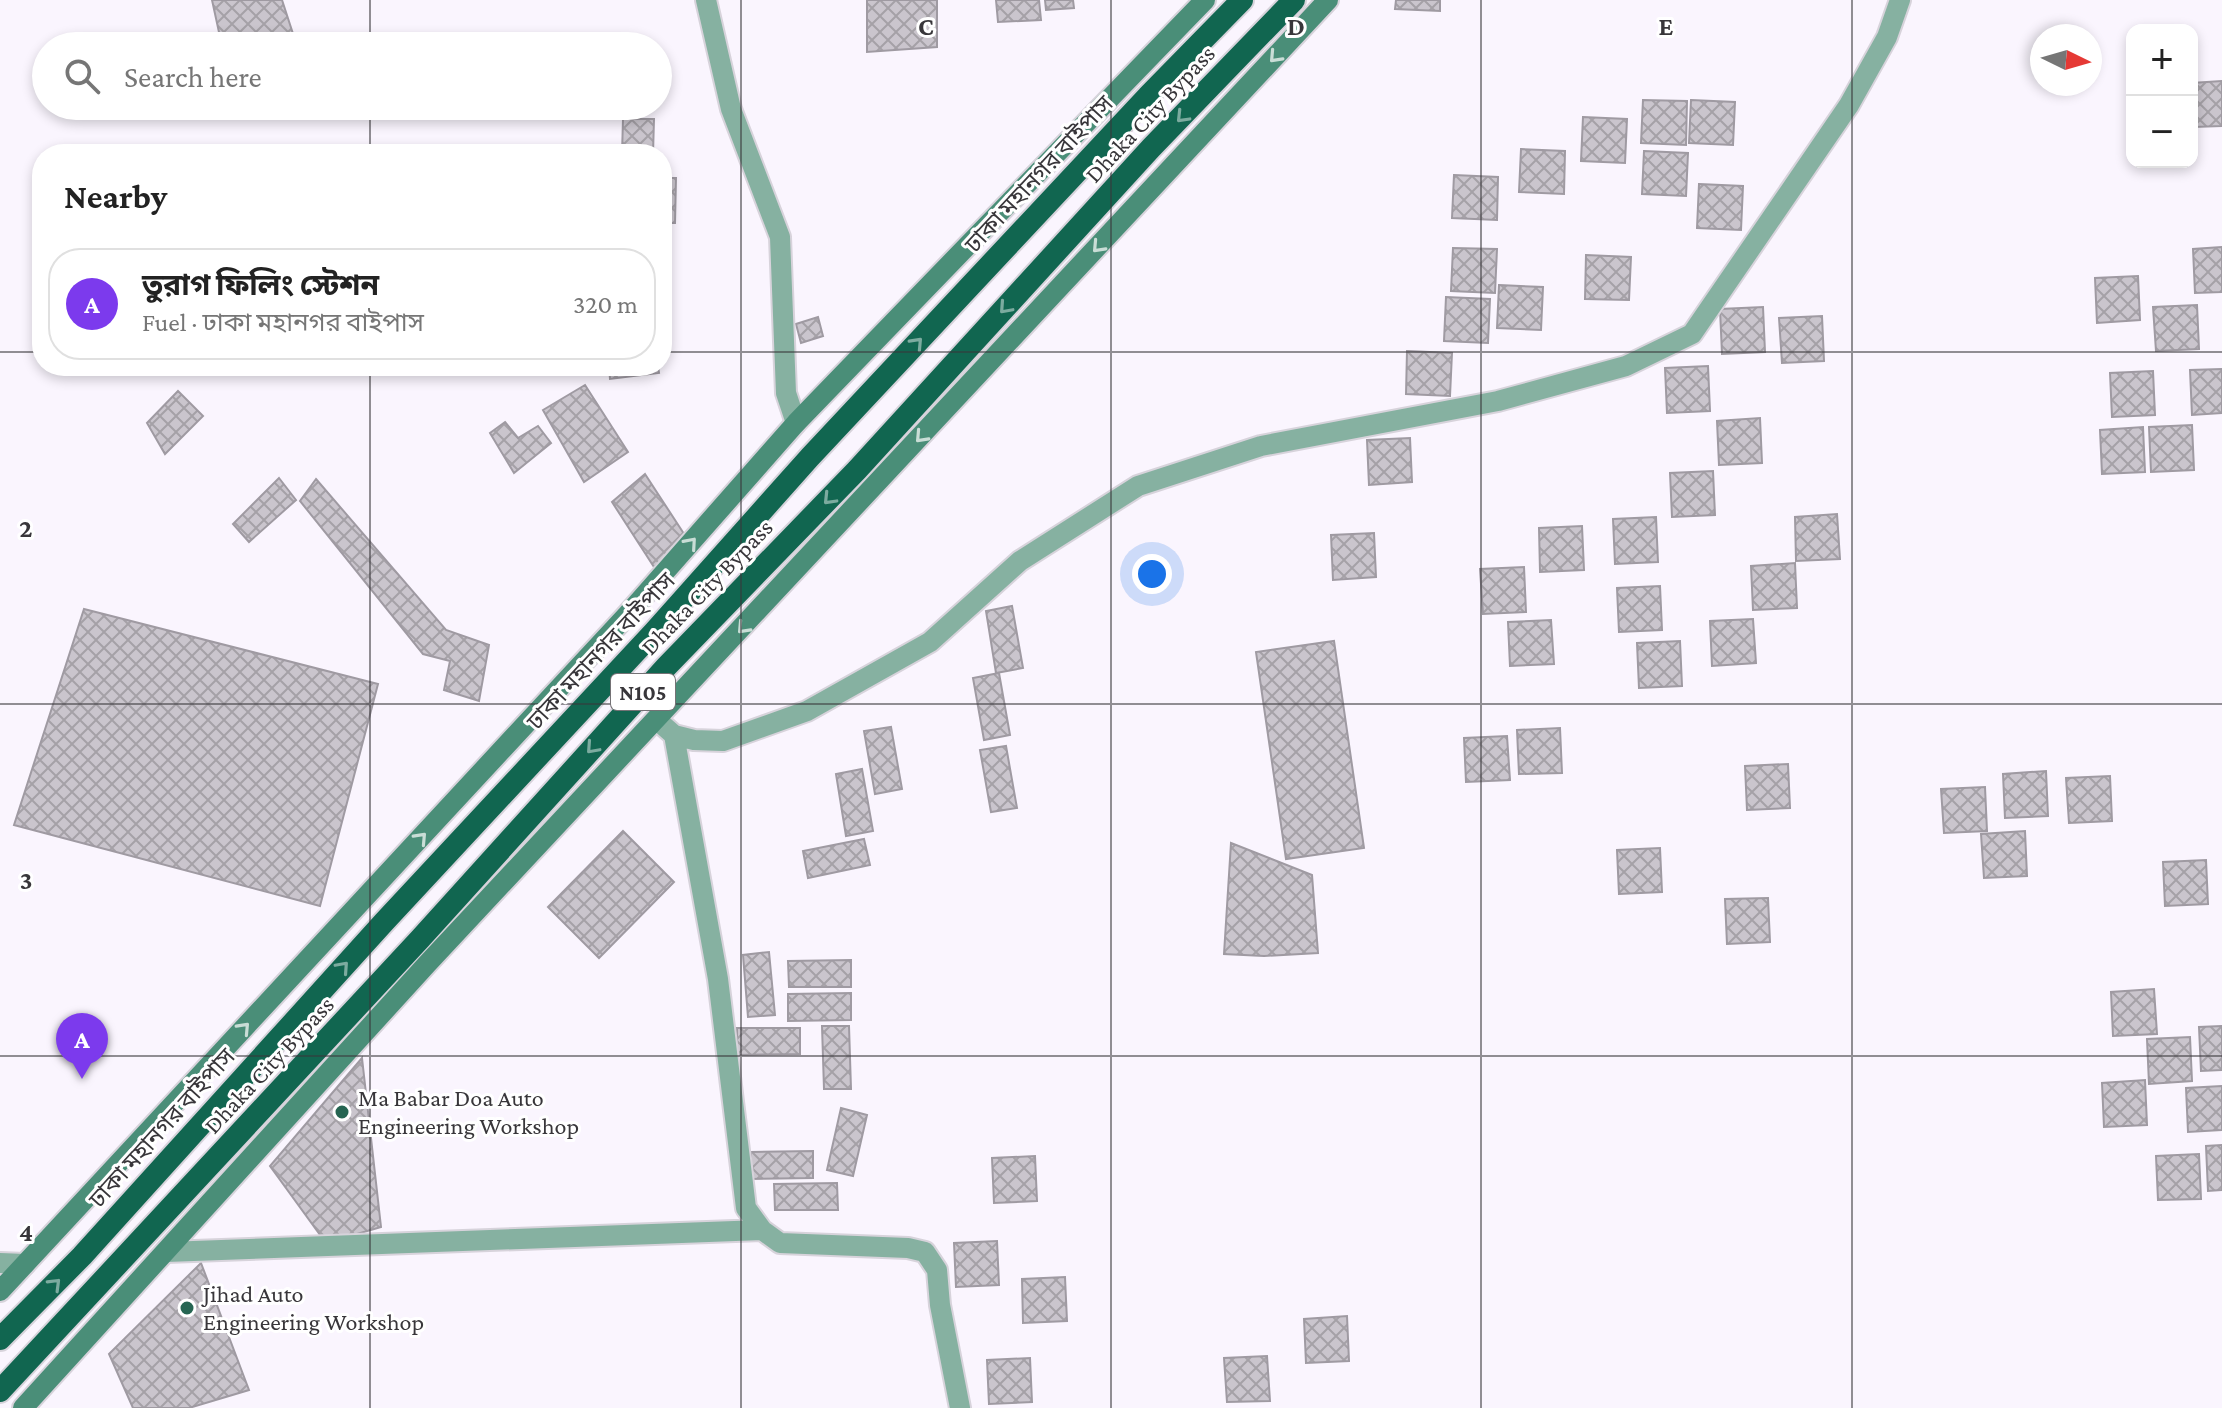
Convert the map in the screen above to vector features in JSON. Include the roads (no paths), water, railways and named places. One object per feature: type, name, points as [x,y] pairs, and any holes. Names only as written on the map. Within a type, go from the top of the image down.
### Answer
[{"type":"highway","name":"ঢাকা মহানগর বাইপাস","points":[[0,1339],[82,1256],[384,922],[654,632],[810,457],[1137,107],[1242,0]]},
{"type":"highway","name":"Dhaka City Bypass","points":[[0,1391],[420,939],[666,667],[857,470],[1151,148],[1294,0]]},
{"type":"main road","points":[[0,1291],[626,616],[796,423],[1205,0]]},
{"type":"main road","points":[[23,1408],[416,975],[1328,0]]},
{"type":"street","points":[[706,0],[731,109],[780,237],[786,393],[796,423]]},
{"type":"street","points":[[657,720],[674,735],[694,740],[723,741],[807,711],[930,642],[1020,561],[1138,486],[1261,446],[1498,401],[1626,366],[1692,334],[1849,105],[1887,37],[1900,0]]},
{"type":"street","points":[[674,735],[718,979],[746,1208],[762,1230],[780,1243],[908,1248],[925,1252],[937,1270],[940,1305],[960,1408]]},
{"type":"street","points":[[166,1252],[762,1230]]},
{"type":"street","points":[[0,1263],[25,1264]]},
{"type":"place","name":"তুরাগ ফিলিং স্টেশন","points":[[82,1079]]},
{"type":"place","name":"Ma Babar Doa Auto Engineering Workshop","points":[[342,1112]]},
{"type":"place","name":"Jihad Auto Engineering Workshop","points":[[187,1308]]}]
